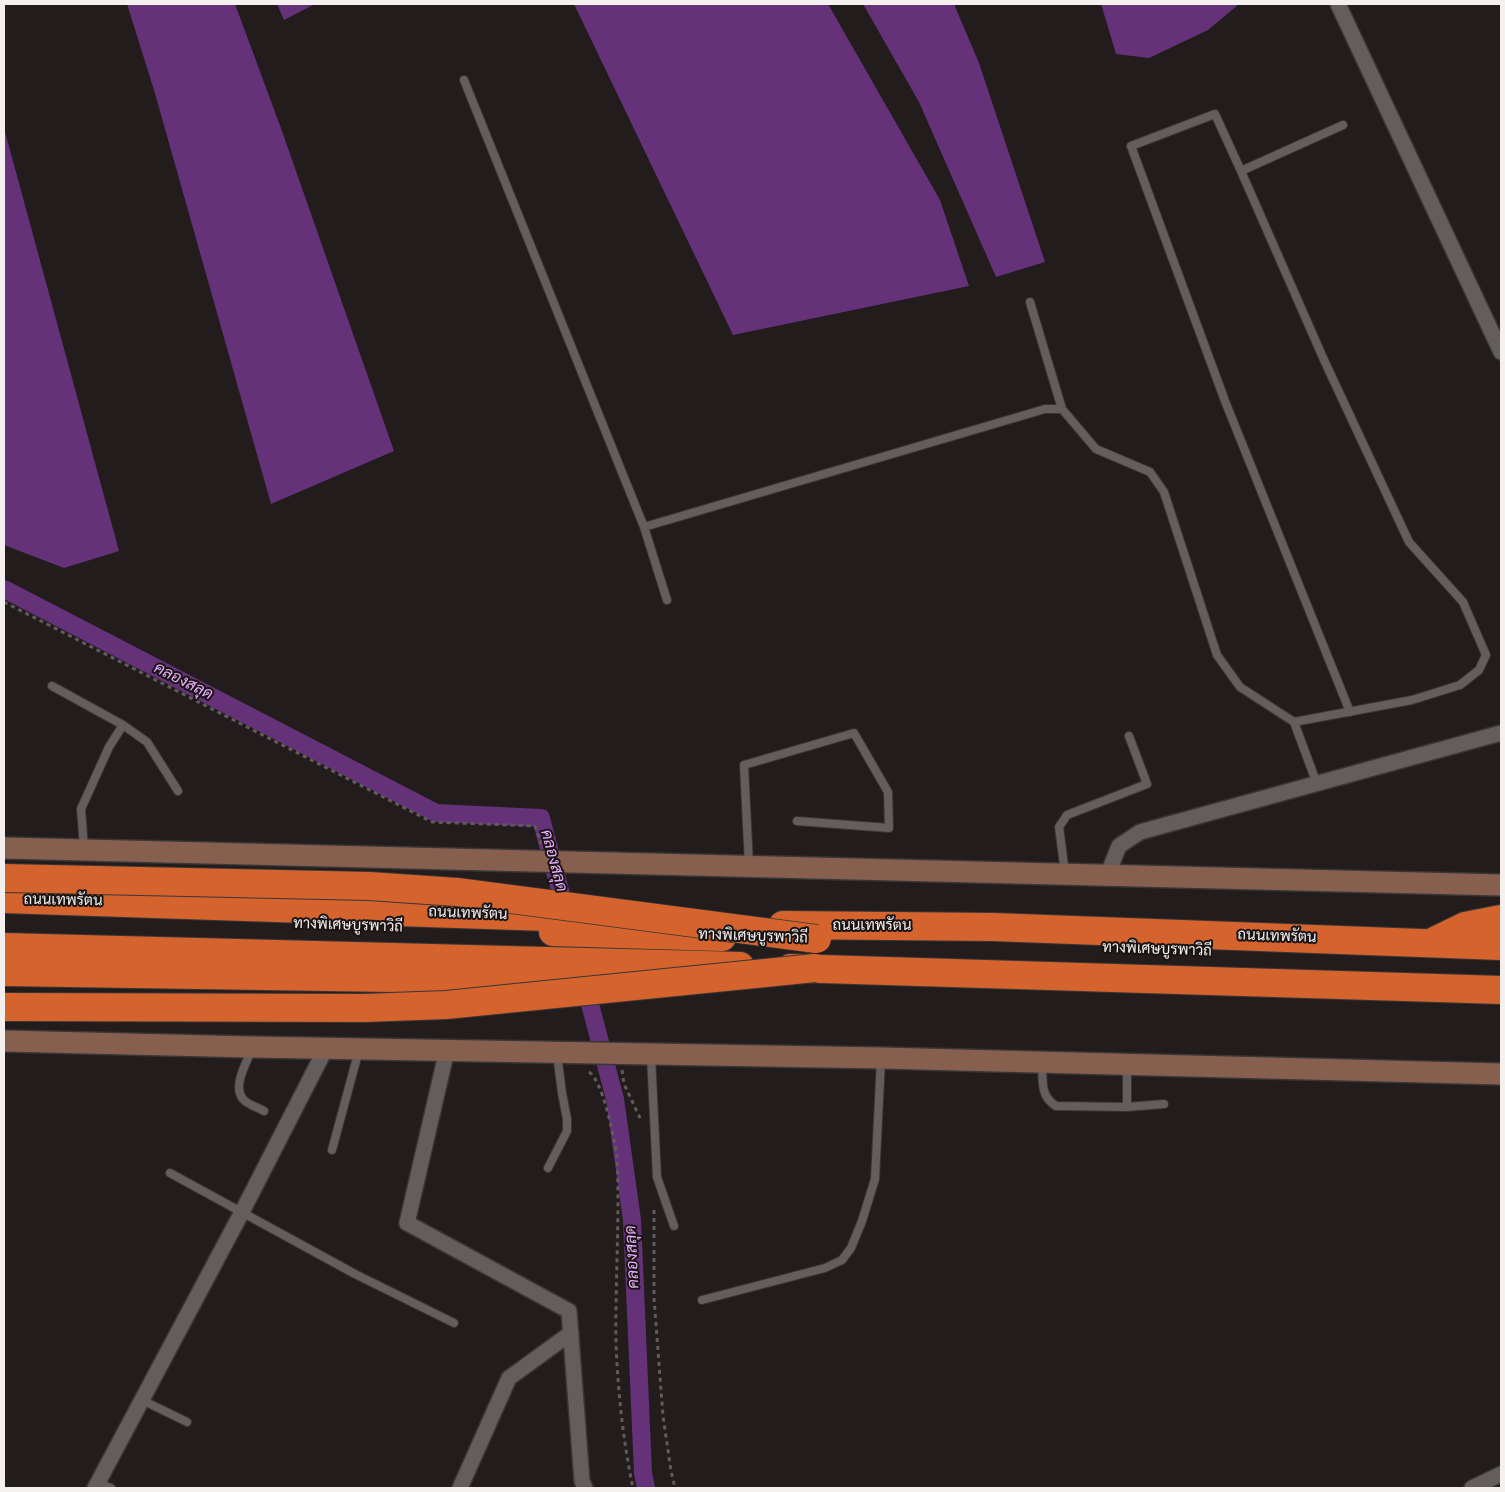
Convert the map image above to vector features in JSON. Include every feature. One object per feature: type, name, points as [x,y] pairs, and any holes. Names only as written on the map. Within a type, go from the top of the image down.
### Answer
[{"type":"highway","points":[[4,878],[369,886],[448,892],[816,939]]},
{"type":"highway","name":"ถนนเทพรัตน","points":[[4,900],[161,903],[807,926],[993,927],[1501,946]]},
{"type":"highway","name":"ทางพิเศษบูรพาวิถี","points":[[4,917],[1501,960]]},
{"type":"highway","points":[[1431,943],[1465,926],[1501,919]]},
{"type":"highway","name":"ทางพิเศษบูรพาวิถี","points":[[4,947],[815,968],[1501,990]]},
{"type":"highway","points":[[4,1007],[364,1008],[446,1005],[815,968]]},
{"type":"highway","points":[[4,972],[815,985],[1501,1005]]},
{"type":"main road","points":[[4,848],[1501,885]]},
{"type":"main road","points":[[4,1041],[447,1050],[558,1062],[582,1052],[1501,1074]]},
{"type":"street","points":[[1338,4],[1501,352]]},
{"type":"street","points":[[1106,876],[1119,846],[1140,832],[1501,733]]},
{"type":"street","points":[[101,1486],[142,1400],[242,1212],[326,1048]]},
{"type":"street","points":[[447,1050],[407,1223],[569,1311],[582,1481],[585,1488]]},
{"type":"street","points":[[460,1488],[509,1378],[571,1333]]},
{"type":"street","points":[[1472,1488],[1501,1474]]},
{"type":"lane","points":[[464,80],[644,527],[667,600]]},
{"type":"lane","points":[[1294,722],[1350,712],[1412,700],[1460,685],[1479,670],[1486,655],[1463,602],[1409,542],[1324,360],[1242,171],[1215,114],[1131,146],[1225,400],[1350,712]]},
{"type":"lane","points":[[1242,171],[1343,126]]},
{"type":"lane","points":[[1030,302],[1062,410],[1096,449],[1150,472],[1164,492],[1217,655],[1240,687],[1294,722],[1317,784]]},
{"type":"lane","points":[[644,527],[1045,409],[1062,410]]},
{"type":"lane","points":[[52,686],[123,726],[147,742],[178,791]]},
{"type":"lane","points":[[84,850],[81,809],[110,747],[123,726]]},
{"type":"lane","points":[[749,867],[744,765],[854,733],[888,792],[889,828],[797,821]]},
{"type":"lane","points":[[1066,875],[1059,827],[1067,815],[1147,784],[1128,736]]},
{"type":"lane","points":[[252,1047],[239,1083],[239,1092],[247,1102],[264,1111]]},
{"type":"lane","points":[[332,1150],[359,1048]]},
{"type":"lane","points":[[650,1054],[657,1177],[674,1226]]},
{"type":"lane","points":[[702,1300],[824,1268],[842,1260],[851,1248],[862,1221],[875,1179],[881,1058]]},
{"type":"lane","points":[[548,1168],[567,1131],[567,1119],[558,1062]]},
{"type":"lane","points":[[1042,1062],[1044,1092],[1047,1101],[1056,1106],[1127,1107],[1164,1104]]},
{"type":"lane","points":[[1127,1064],[1127,1107]]},
{"type":"lane","points":[[170,1173],[355,1274],[454,1322]]},
{"type":"lane","points":[[142,1400],[187,1422]]},
{"type":"path","points":[[4,602],[432,822],[535,826],[541,843],[516,861]]},
{"type":"path","points":[[623,1053],[622,1074],[624,1084],[642,1122]]},
{"type":"path","points":[[558,1062],[593,1075],[615,1135],[618,1177],[616,1343],[627,1458],[633,1488]]},
{"type":"path","points":[[654,1202],[654,1298],[663,1416],[675,1488]]},
{"type":"shaded area","points":[[127,4],[235,4],[282,131],[394,451],[271,504],[154,90]]},
{"type":"shaded area","points":[[277,4],[315,4],[284,20]]},
{"type":"shaded area","points":[[574,4],[828,4],[940,200],[969,286],[733,335]]},
{"type":"shaded area","points":[[863,4],[954,4],[979,63],[1045,262],[996,277],[919,102]]},
{"type":"shaded area","points":[[1101,4],[1239,4],[1208,30],[1149,58],[1116,54]]},
{"type":"shaded area","points":[[4,128],[119,551],[64,568],[4,545]]},
{"type":"waterway","name":"คลองสลุด","points":[[4,589],[436,813],[541,818],[615,1099],[632,1220],[643,1473],[646,1488]]}]
